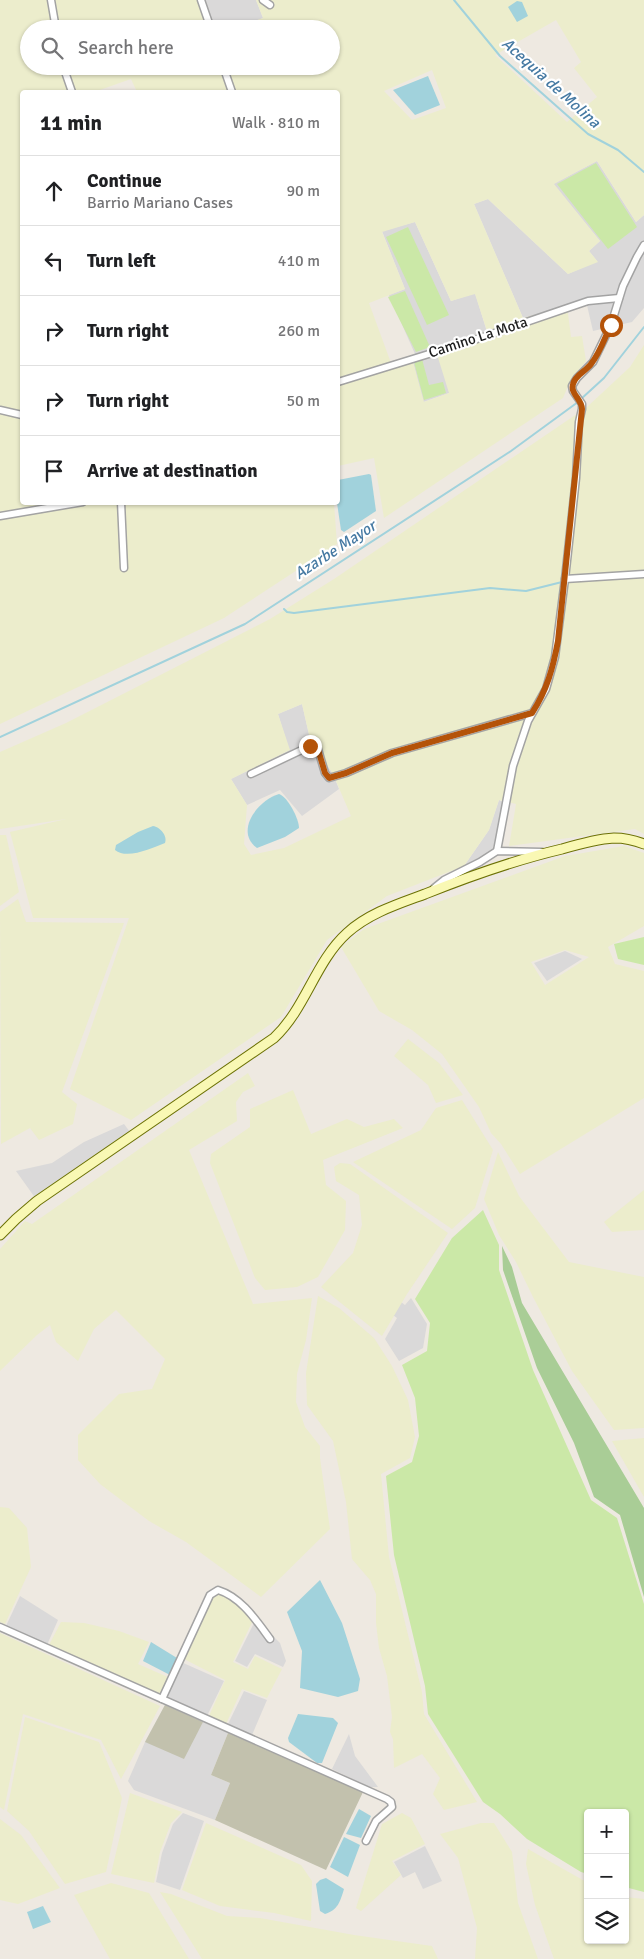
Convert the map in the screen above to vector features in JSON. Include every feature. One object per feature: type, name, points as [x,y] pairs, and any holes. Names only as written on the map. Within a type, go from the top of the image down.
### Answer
[{"type":"main road","points":[[0,1235],[37,1201],[274,1038],[296,1012],[332,949],[349,931],[379,912],[498,866],[547,852],[615,838],[644,844]]},
{"type":"street","points":[[51,0],[54,20]]},
{"type":"street","points":[[202,0],[208,20]]},
{"type":"street","points":[[263,0],[270,5]]},
{"type":"street","points":[[65,75],[71,90]]},
{"type":"street","points":[[226,75],[231,90]]},
{"type":"street","points":[[497,851],[509,780],[525,727],[546,689],[552,673],[565,579],[582,404],[573,391],[574,382],[593,362],[611,325],[619,298],[632,266],[644,246]]},
{"type":"street","name":"Camino La Mota","points":[[340,381],[471,341],[588,301],[619,298]]},
{"type":"street","points":[[0,410],[20,415]]},
{"type":"street","points":[[0,516],[66,505]]},
{"type":"street","points":[[121,505],[124,568]]},
{"type":"street","points":[[565,579],[644,574]]},
{"type":"street","points":[[251,774],[310,746],[317,746],[325,773],[329,778],[346,773],[392,753],[532,713]]},
{"type":"street","points":[[430,892],[444,880],[497,851],[547,852]]},
{"type":"street","points":[[162,1699],[210,1594],[218,1590],[226,1593],[251,1613],[270,1639]]},
{"type":"street","points":[[0,1627],[387,1799],[391,1802],[392,1807],[376,1821],[366,1841]]},
{"type":"shaded area","points":[[0,0],[199,0],[205,20],[20,20],[20,75],[340,75],[340,20],[258,20],[263,18],[256,0],[644,0],[644,215],[636,222],[597,161],[554,184],[600,241],[589,251],[598,262],[568,274],[488,199],[474,204],[523,318],[567,306],[571,337],[582,336],[586,361],[571,379],[563,398],[384,518],[374,458],[340,466],[340,90],[136,90],[131,79],[100,90],[20,90],[20,505],[334,505],[337,544],[224,618],[0,724]],"holes":[[[556,20],[581,62],[574,68],[597,97],[567,122],[495,55]],[[432,70],[446,108],[412,120],[384,91]],[[415,222],[451,301],[475,294],[487,331],[435,348],[449,393],[424,402],[413,362],[391,363],[369,303],[405,289],[382,232]]]},
{"type":"shaded area","points":[[199,0],[256,0],[263,18],[258,20],[205,20]]},
{"type":"shaded area","points":[[597,161],[636,222],[644,215],[644,308],[632,322],[593,331],[586,301],[523,318],[474,204],[488,199],[568,274],[597,261],[589,251],[600,241],[553,184]]},
{"type":"shaded area","points":[[415,222],[451,301],[475,293],[487,332],[449,393],[423,402],[413,362],[415,354],[389,295],[405,289],[382,231]]},
{"type":"shaded area","points":[[644,345],[644,834],[635,829],[509,846],[516,804],[499,800],[489,830],[464,866],[387,896],[327,940],[281,1017],[131,1120],[70,1089],[129,918],[33,918],[10,832],[66,819],[0,829],[0,752],[66,723],[270,619],[334,579],[587,407],[630,367]],"holes":[[[302,704],[310,739],[333,774],[351,816],[284,848],[251,855],[244,844],[247,805],[231,779],[290,750],[278,714]]]},
{"type":"shaded area","points":[[302,704],[310,739],[333,774],[339,789],[302,816],[280,790],[247,805],[231,779],[289,750],[278,714]]},
{"type":"shaded area","points":[[499,800],[503,802],[495,843],[491,852],[464,866],[489,830]]},
{"type":"shaded area","points":[[0,835],[6,835],[19,892],[0,906]]},
{"type":"shaded area","points":[[624,846],[644,853],[644,926],[608,947],[615,964],[644,971],[644,1098],[520,1174],[501,1144],[491,1133],[479,1107],[442,1054],[412,1030],[379,1011],[341,947],[364,929],[565,856]],"holes":[[[565,950],[589,957],[545,985],[531,962]]]},
{"type":"shaded area","points":[[18,899],[26,922],[124,923],[62,1092],[77,1104],[73,1124],[39,1140],[30,1128],[1,1144],[0,912]]},
{"type":"shaded area","points":[[565,951],[582,959],[547,981],[534,963]]},
{"type":"shaded area","points":[[408,1039],[439,1063],[463,1095],[436,1103],[428,1085],[394,1056]]},
{"type":"shaded area","points":[[248,1073],[255,1086],[243,1092],[236,1102],[237,1121],[189,1150],[253,1304],[312,1298],[306,1340],[297,1374],[296,1402],[305,1427],[320,1446],[330,1529],[261,1597],[186,1542],[149,1521],[100,1484],[78,1460],[78,1435],[119,1394],[152,1389],[165,1359],[116,1310],[94,1329],[78,1361],[56,1342],[50,1325],[0,1371],[0,1249],[25,1221],[32,1224]]},
{"type":"shaded area","points":[[293,1090],[311,1134],[347,1119],[364,1127],[394,1119],[403,1128],[323,1160],[326,1185],[346,1201],[345,1230],[318,1277],[297,1287],[265,1290],[255,1278],[210,1163],[211,1154],[250,1127],[250,1109]]},
{"type":"shaded area","points":[[462,1100],[493,1150],[475,1208],[452,1229],[353,1162],[421,1130],[436,1108]]},
{"type":"shaded area","points":[[124,1124],[130,1132],[36,1199],[16,1171],[52,1163],[84,1142]]},
{"type":"shaded area","points":[[498,1152],[519,1196],[569,1262],[644,1277],[644,1428],[614,1430],[572,1371],[516,1262],[499,1235],[484,1199]]},
{"type":"shaded area","points":[[340,1163],[350,1164],[448,1233],[407,1294],[382,1336],[321,1287],[353,1253],[362,1225],[359,1195],[336,1181],[334,1167]]},
{"type":"shaded area","points":[[644,1190],[644,1230],[612,1232],[604,1222]]},
{"type":"shaded area","points":[[385,1290],[405,1305],[411,1298],[427,1324],[423,1348],[399,1361],[385,1339],[397,1318],[367,1296]]},
{"type":"shaded area","points":[[318,1296],[339,1308],[374,1338],[392,1366],[408,1400],[415,1437],[410,1458],[381,1474],[389,1557],[422,1692],[424,1714],[477,1802],[444,1810],[433,1794],[440,1778],[422,1754],[394,1768],[393,1739],[390,1732],[392,1717],[387,1676],[379,1648],[376,1623],[376,1594],[370,1580],[352,1559],[346,1502],[333,1441],[307,1405],[306,1373]]},
{"type":"shaded area","points":[[644,1438],[644,1497],[612,1441]]},
{"type":"shaded area","points":[[0,1507],[9,1508],[27,1528],[31,1567],[5,1624],[0,1622]]},
{"type":"shaded area","points":[[222,1593],[254,1618],[233,1662],[248,1669],[255,1656],[282,1669],[267,1698],[242,1689],[226,1724],[209,1716],[225,1680],[184,1659],[210,1599]]},
{"type":"shaded area","points":[[20,1596],[58,1620],[47,1645],[6,1626]]},
{"type":"shaded area","points":[[256,1619],[280,1643],[286,1661],[283,1667],[255,1654],[247,1667],[235,1661]]},
{"type":"shaded area","points":[[61,1622],[84,1623],[119,1631],[149,1642],[138,1664],[170,1678],[162,1696],[49,1645]]},
{"type":"shaded area","points":[[0,1633],[160,1706],[121,1779],[101,1740],[23,1714],[4,1810],[0,1807]]},
{"type":"shaded area","points":[[181,1662],[224,1681],[207,1716],[165,1697]]},
{"type":"shaded area","points":[[244,1691],[267,1700],[252,1735],[228,1724]]},
{"type":"shaded area","points":[[165,1705],[228,1733],[211,1775],[230,1783],[215,1820],[134,1790],[128,1781],[145,1742]]},
{"type":"shaded area","points":[[165,1705],[203,1722],[184,1759],[145,1742]]},
{"type":"shaded area","points":[[25,1717],[99,1742],[122,1798],[106,1872],[65,1884],[29,1831],[7,1811]]},
{"type":"shaded area","points":[[228,1733],[363,1792],[326,1870],[215,1820],[230,1783],[211,1775]]},
{"type":"shaded area","points":[[349,1734],[355,1756],[378,1787],[369,1787],[332,1769]]},
{"type":"shaded area","points":[[130,1793],[182,1812],[171,1823],[160,1852],[154,1883],[111,1874]]},
{"type":"shaded area","points":[[183,1813],[204,1821],[180,1890],[156,1882],[162,1853],[173,1824]]},
{"type":"shaded area","points":[[402,1813],[411,1818],[425,1844],[392,1861],[401,1875],[361,1911],[356,1908],[382,1824]]},
{"type":"shaded area","points":[[0,1819],[21,1835],[60,1888],[18,1904],[0,1900]]},
{"type":"shaded area","points":[[206,1823],[301,1865],[312,1881],[311,1921],[274,1913],[220,1906],[182,1890]]},
{"type":"shaded area","points":[[481,1823],[494,1823],[512,1852],[518,1903],[538,1959],[475,1959],[477,1928],[458,1858],[440,1834]]},
{"type":"shaded area","points":[[425,1846],[442,1881],[423,1889],[415,1872],[403,1878],[394,1862]]},
{"type":"shaded area","points":[[528,1849],[584,1881],[584,1944],[629,1944],[629,1897],[644,1899],[644,1959],[554,1959],[535,1905],[526,1864]]},
{"type":"shaded area","points":[[111,1883],[149,1893],[189,1959],[110,1959],[74,1895]]},
{"type":"shaded area","points":[[160,1892],[171,1894],[227,1916],[260,1918],[354,1935],[432,1946],[438,1959],[202,1959]]},
{"type":"green space","points":[[596,163],[637,227],[608,249],[557,184]]},
{"type":"green space","points":[[408,227],[449,315],[427,325],[386,237]]},
{"type":"green space","points":[[405,291],[430,347],[416,352],[388,297]]},
{"type":"green space","points":[[422,359],[429,385],[443,382],[446,393],[424,400],[414,362]]},
{"type":"green space","points":[[644,937],[644,965],[618,959],[614,944]]},
{"type":"green space","points":[[483,1210],[499,1245],[499,1270],[533,1370],[591,1500],[617,1518],[644,1604],[644,1892],[629,1888],[629,1809],[584,1809],[584,1873],[581,1872],[527,1839],[500,1814],[483,1802],[428,1714],[425,1686],[394,1555],[386,1476],[412,1462],[419,1436],[415,1398],[402,1365],[427,1351],[430,1323],[415,1299],[452,1238]]},
{"type":"green space","points":[[502,1246],[512,1267],[522,1303],[644,1508],[644,1597],[620,1515],[594,1497],[574,1443],[537,1368],[503,1270]]},
{"type":"water","points":[[517,1],[522,2],[528,16],[517,22],[508,7]]},
{"type":"water","points":[[428,76],[440,105],[415,115],[393,90]]},
{"type":"water","points":[[371,475],[376,511],[344,532],[341,530],[337,505],[340,505],[340,480]]},
{"type":"water","points":[[279,794],[286,799],[292,809],[299,828],[285,837],[257,848],[250,841],[248,825],[257,809],[263,803]]},
{"type":"water","points":[[153,826],[163,832],[166,840],[165,843],[147,850],[126,854],[115,850],[116,845],[138,832]]},
{"type":"water","points":[[320,1580],[342,1623],[360,1679],[358,1691],[338,1697],[300,1688],[302,1651],[287,1612]]},
{"type":"water","points":[[151,1642],[177,1658],[170,1675],[143,1661]]},
{"type":"water","points":[[298,1714],[333,1718],[338,1723],[322,1763],[317,1763],[289,1742],[288,1738]]},
{"type":"water","points":[[359,1809],[371,1816],[361,1838],[346,1834]]},
{"type":"water","points":[[344,1837],[360,1845],[348,1877],[330,1867]]},
{"type":"water","points":[[326,1878],[344,1889],[338,1905],[325,1914],[320,1911],[316,1884]]},
{"type":"water","points":[[43,1906],[51,1922],[33,1929],[27,1912]]},
{"type":"waterway","name":"Acequia de Molina","points":[[454,0],[500,56],[588,134],[618,150],[644,172]]},
{"type":"waterway","name":"Azarbe Mayor","points":[[581,399],[604,378],[644,327]]},
{"type":"waterway","name":"Azarbe Mayor","points":[[0,737],[245,624],[511,451],[578,402]]},
{"type":"waterway","points":[[284,609],[287,612],[294,613],[490,588],[526,591],[562,582]]},
{"type":"route","points":[[310,746],[317,746],[325,773],[329,778],[346,773],[392,753],[532,713],[546,689],[552,673],[558,641],[576,478],[579,422],[582,409],[582,404],[573,391],[572,386],[577,378],[593,362],[611,325]]}]
